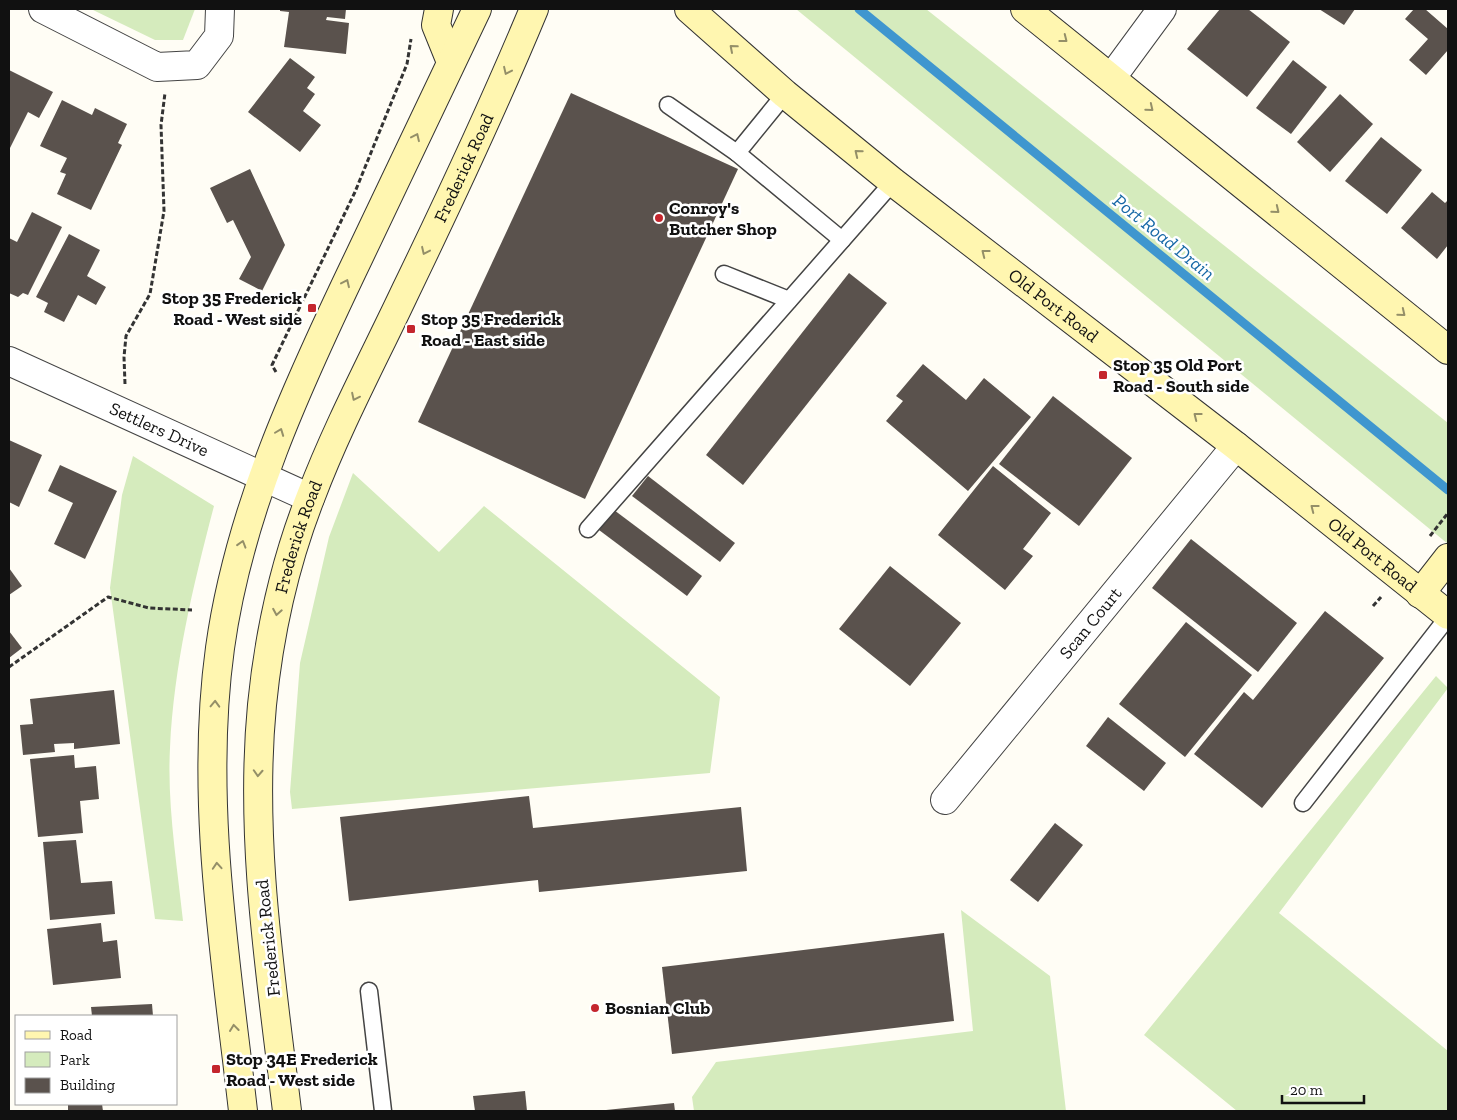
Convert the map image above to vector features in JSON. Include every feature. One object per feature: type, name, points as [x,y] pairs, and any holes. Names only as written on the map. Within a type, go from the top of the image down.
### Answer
[{"type":"main road","points":[[439,9],[436,25],[452,62]]},
{"type":"main road","points":[[243,1111],[216,854],[213,795],[215,697],[228,601],[240,549],[263,477],[293,400],[477,9]]},
{"type":"main road","points":[[531,18],[551,9]]},
{"type":"main road","points":[[1025,9],[1112,77],[1448,350]]},
{"type":"main road","name":"Old Port Road","points":[[689,10],[785,94],[893,182],[1236,446],[1448,616]]},
{"type":"main road","name":"Frederick Road","points":[[287,1111],[263,900],[257,802],[262,704],[277,607],[289,560],[310,498],[342,424],[410,282],[531,18]]},
{"type":"main road","points":[[1420,594],[1448,558]]},
{"type":"street","points":[[43,9],[157,67],[197,65],[219,36],[220,9]]},
{"type":"street","points":[[1112,77],[1162,9]]},
{"type":"street","name":"Settlers Drive","points":[[9,361],[310,498]]},
{"type":"street","name":"Scan Court","points":[[945,800],[1236,446]]},
{"type":"lane","points":[[737,153],[785,94]]},
{"type":"lane","points":[[668,105],[737,153],[842,240]]},
{"type":"lane","points":[[588,528],[893,182]]},
{"type":"lane","points":[[724,274],[789,300]]},
{"type":"lane","points":[[1302,802],[1448,616]]},
{"type":"lane","points":[[369,991],[383,1111]]},
{"type":"path","points":[[293,400],[272,365],[355,192],[407,64],[412,36]]},
{"type":"path","points":[[127,415],[124,357],[126,336],[150,294],[164,211],[161,125],[168,66]]},
{"type":"path","points":[[1428,537],[1448,513]]},
{"type":"path","points":[[1373,606],[1382,596]]},
{"type":"path","points":[[9,666],[108,597],[149,608],[192,610]]},
{"type":"green space","points":[[91,9],[195,9],[183,40],[155,40]]},
{"type":"green space","points":[[796,9],[926,9],[1448,423],[1448,544]]},
{"type":"green space","points":[[133,456],[214,506],[180,656],[172,717],[169,769],[170,791],[183,921],[155,919],[110,588],[122,495]]},
{"type":"green space","points":[[353,473],[439,552],[484,506],[720,697],[710,773],[292,809],[290,792],[300,663],[329,537]]},
{"type":"green space","points":[[1436,676],[1448,688],[1279,913],[1448,1051],[1448,1111],[1237,1111],[1144,1035]]},
{"type":"green space","points":[[961,910],[1050,976],[1066,1111],[694,1111],[692,1097],[716,1062],[973,1031]]},
{"type":"building","points":[[280,9],[346,9],[345,19],[327,17],[326,20],[349,23],[346,54],[284,47],[289,12],[280,11]]},
{"type":"building","points":[[1220,9],[1248,9],[1290,42],[1247,97],[1187,49]]},
{"type":"building","points":[[1319,9],[1355,9],[1344,25]]},
{"type":"building","points":[[1414,9],[1425,9],[1448,29],[1448,50],[1426,75],[1409,60],[1428,39],[1405,19]]},
{"type":"building","points":[[290,58],[315,77],[307,88],[315,94],[303,111],[321,125],[300,152],[248,112]]},
{"type":"building","points":[[1293,60],[1327,87],[1291,134],[1256,108]]},
{"type":"building","points":[[9,70],[53,92],[39,118],[28,112],[9,150]]},
{"type":"building","points":[[571,93],[738,169],[585,499],[418,422]]},
{"type":"building","points":[[1340,94],[1373,124],[1330,172],[1297,142]]},
{"type":"building","points":[[62,100],[92,115],[95,108],[127,124],[118,143],[122,145],[91,210],[57,194],[66,174],[60,172],[67,158],[40,146]]},
{"type":"building","points":[[1381,137],[1422,170],[1387,214],[1345,181]]},
{"type":"building","points":[[250,169],[285,245],[262,291],[239,279],[251,257],[233,220],[227,223],[210,188]]},
{"type":"building","points":[[1432,192],[1445,203],[1448,200],[1448,245],[1437,259],[1401,228]]},
{"type":"building","points":[[32,212],[62,227],[28,295],[23,293],[18,297],[9,293],[9,238],[17,242]]},
{"type":"building","points":[[69,234],[100,250],[87,276],[106,287],[96,305],[78,295],[64,322],[44,312],[48,303],[36,297]]},
{"type":"building","points":[[849,273],[887,303],[743,485],[706,455]]},
{"type":"building","points":[[923,364],[966,400],[984,378],[1031,417],[968,491],[886,421],[903,401],[896,396]]},
{"type":"building","points":[[1053,396],[1132,458],[1079,526],[999,464]]},
{"type":"building","points":[[9,440],[42,455],[19,507],[9,502]]},
{"type":"building","points":[[60,465],[117,491],[85,559],[54,544],[73,503],[48,491]]},
{"type":"building","points":[[993,466],[1051,513],[1023,549],[1033,556],[1005,590],[938,535]]},
{"type":"building","points":[[648,476],[735,543],[720,562],[632,496]]},
{"type":"building","points":[[614,510],[702,576],[687,596],[599,530]]},
{"type":"building","points":[[1191,539],[1297,623],[1258,672],[1152,588]]},
{"type":"building","points":[[890,566],[961,623],[910,686],[839,629]]},
{"type":"building","points":[[9,568],[22,586],[9,595]]},
{"type":"building","points":[[1325,611],[1384,658],[1262,808],[1194,754],[1244,692],[1253,700]]},
{"type":"building","points":[[1186,622],[1252,675],[1185,757],[1119,704]]},
{"type":"building","points":[[9,631],[22,648],[9,658]]},
{"type":"building","points":[[114,690],[120,744],[74,749],[74,743],[54,744],[55,752],[23,755],[20,725],[33,724],[30,699]]},
{"type":"building","points":[[1108,717],[1166,763],[1144,791],[1086,746]]},
{"type":"building","points":[[74,755],[75,768],[96,766],[99,799],[80,801],[83,833],[38,837],[30,759]]},
{"type":"building","points":[[529,796],[533,828],[741,807],[747,871],[539,892],[538,880],[349,901],[340,817]]},
{"type":"building","points":[[1055,823],[1083,845],[1038,902],[1010,880]]},
{"type":"building","points":[[76,840],[81,883],[112,881],[115,914],[50,920],[43,842]]},
{"type":"building","points":[[101,923],[103,942],[117,940],[121,978],[53,985],[47,929]]},
{"type":"building","points":[[944,933],[954,1021],[672,1054],[662,967]]},
{"type":"building","points":[[152,1004],[153,1015],[92,1015],[91,1007]]},
{"type":"building","points":[[525,1091],[527,1111],[475,1111],[473,1096]]},
{"type":"building","points":[[674,1103],[675,1111],[606,1111],[606,1110]]},
{"type":"building","points":[[68,1105],[102,1105],[103,1111],[68,1111]]},
{"type":"waterway","name":"Port Road Drain","points":[[859,9],[1448,490]]},
{"type":"place","name":"Conroy's Butcher Shop","points":[[659,218]]},
{"type":"place","name":"Stop 35 Frederick Road - West side","points":[[312,308]]},
{"type":"place","name":"Stop 35 Frederick Road - East side","points":[[411,329]]},
{"type":"place","name":"Stop 35 Old Port Road - South side","points":[[1103,375]]},
{"type":"place","name":"Bosnian Club","points":[[595,1008]]},
{"type":"place","name":"Stop 34E Frederick Road - West side","points":[[216,1069]]}]
